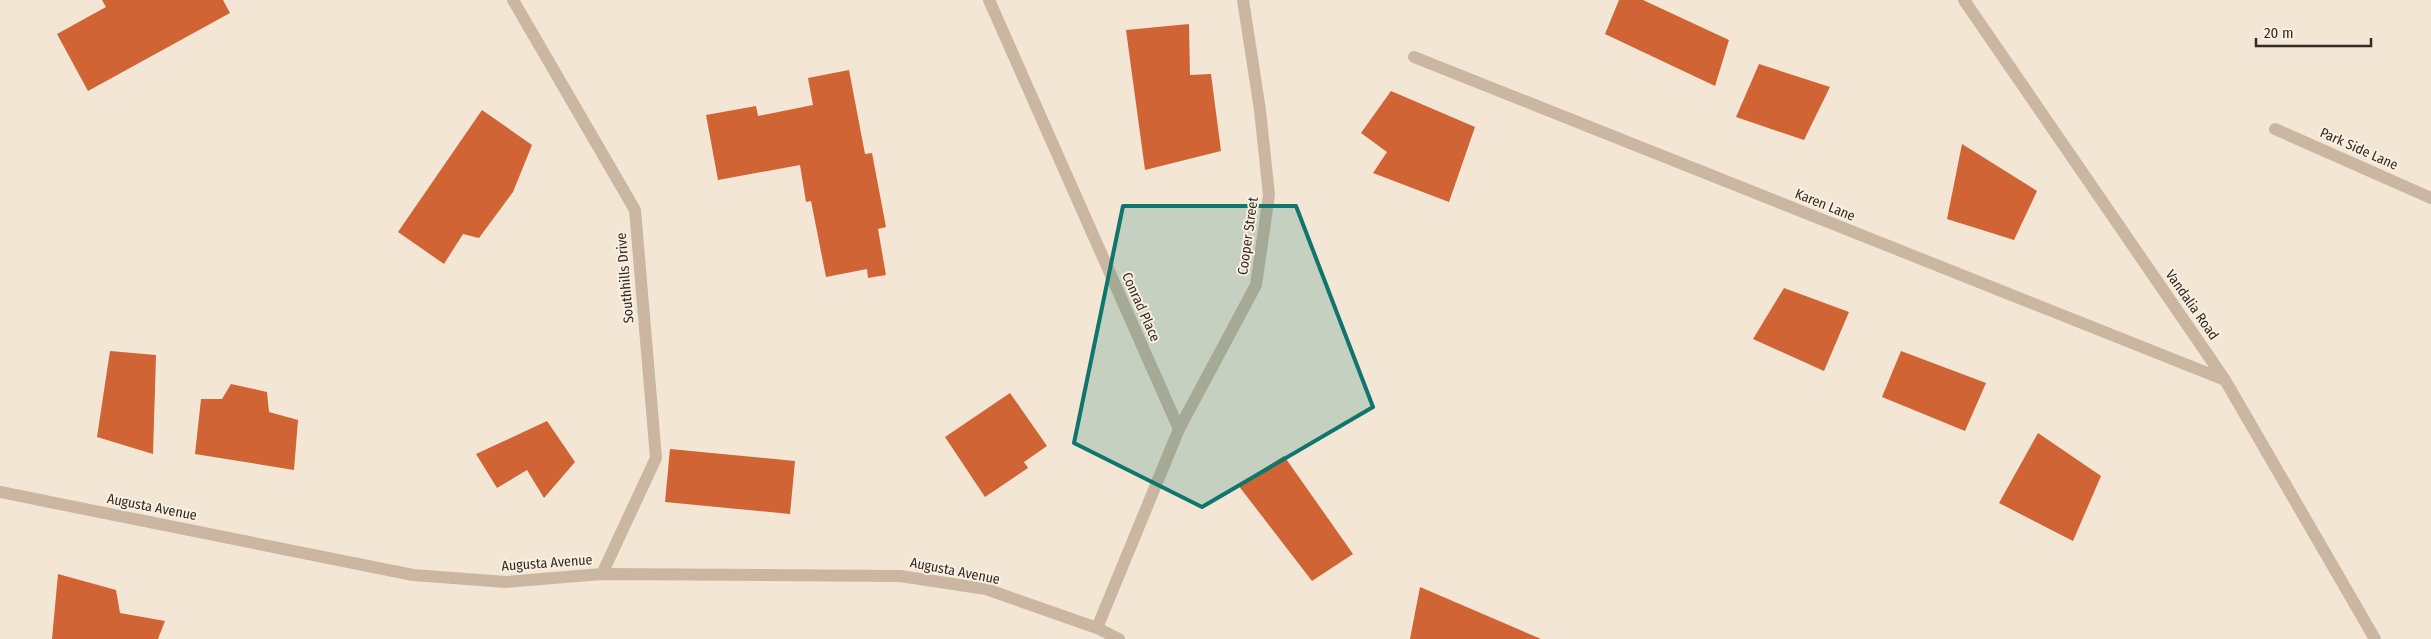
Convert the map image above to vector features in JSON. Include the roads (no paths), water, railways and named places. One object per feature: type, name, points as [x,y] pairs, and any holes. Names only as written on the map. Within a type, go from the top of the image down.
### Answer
[{"type":"street","name":"Southhills Drive","points":[[513,0],[634,210],[656,458],[602,574]]},
{"type":"street","name":"Conrad Place","points":[[989,0],[1179,429]]},
{"type":"street","name":"Cooper Street","points":[[1179,429],[1256,285],[1269,196],[1260,110],[1243,0]]},
{"type":"street","name":"Vandalia Road","points":[[1964,0],[2226,380],[2375,639]]},
{"type":"street","name":"Karen Lane","points":[[1414,57],[2226,380]]},
{"type":"street","name":"Park Side Lane","points":[[2275,129],[2431,198]]},
{"type":"street","points":[[1119,639],[1097,628],[1179,429]]},
{"type":"street","name":"Augusta Avenue","points":[[0,492],[413,576],[506,582],[602,574],[900,576],[986,590],[1097,628]]}]
